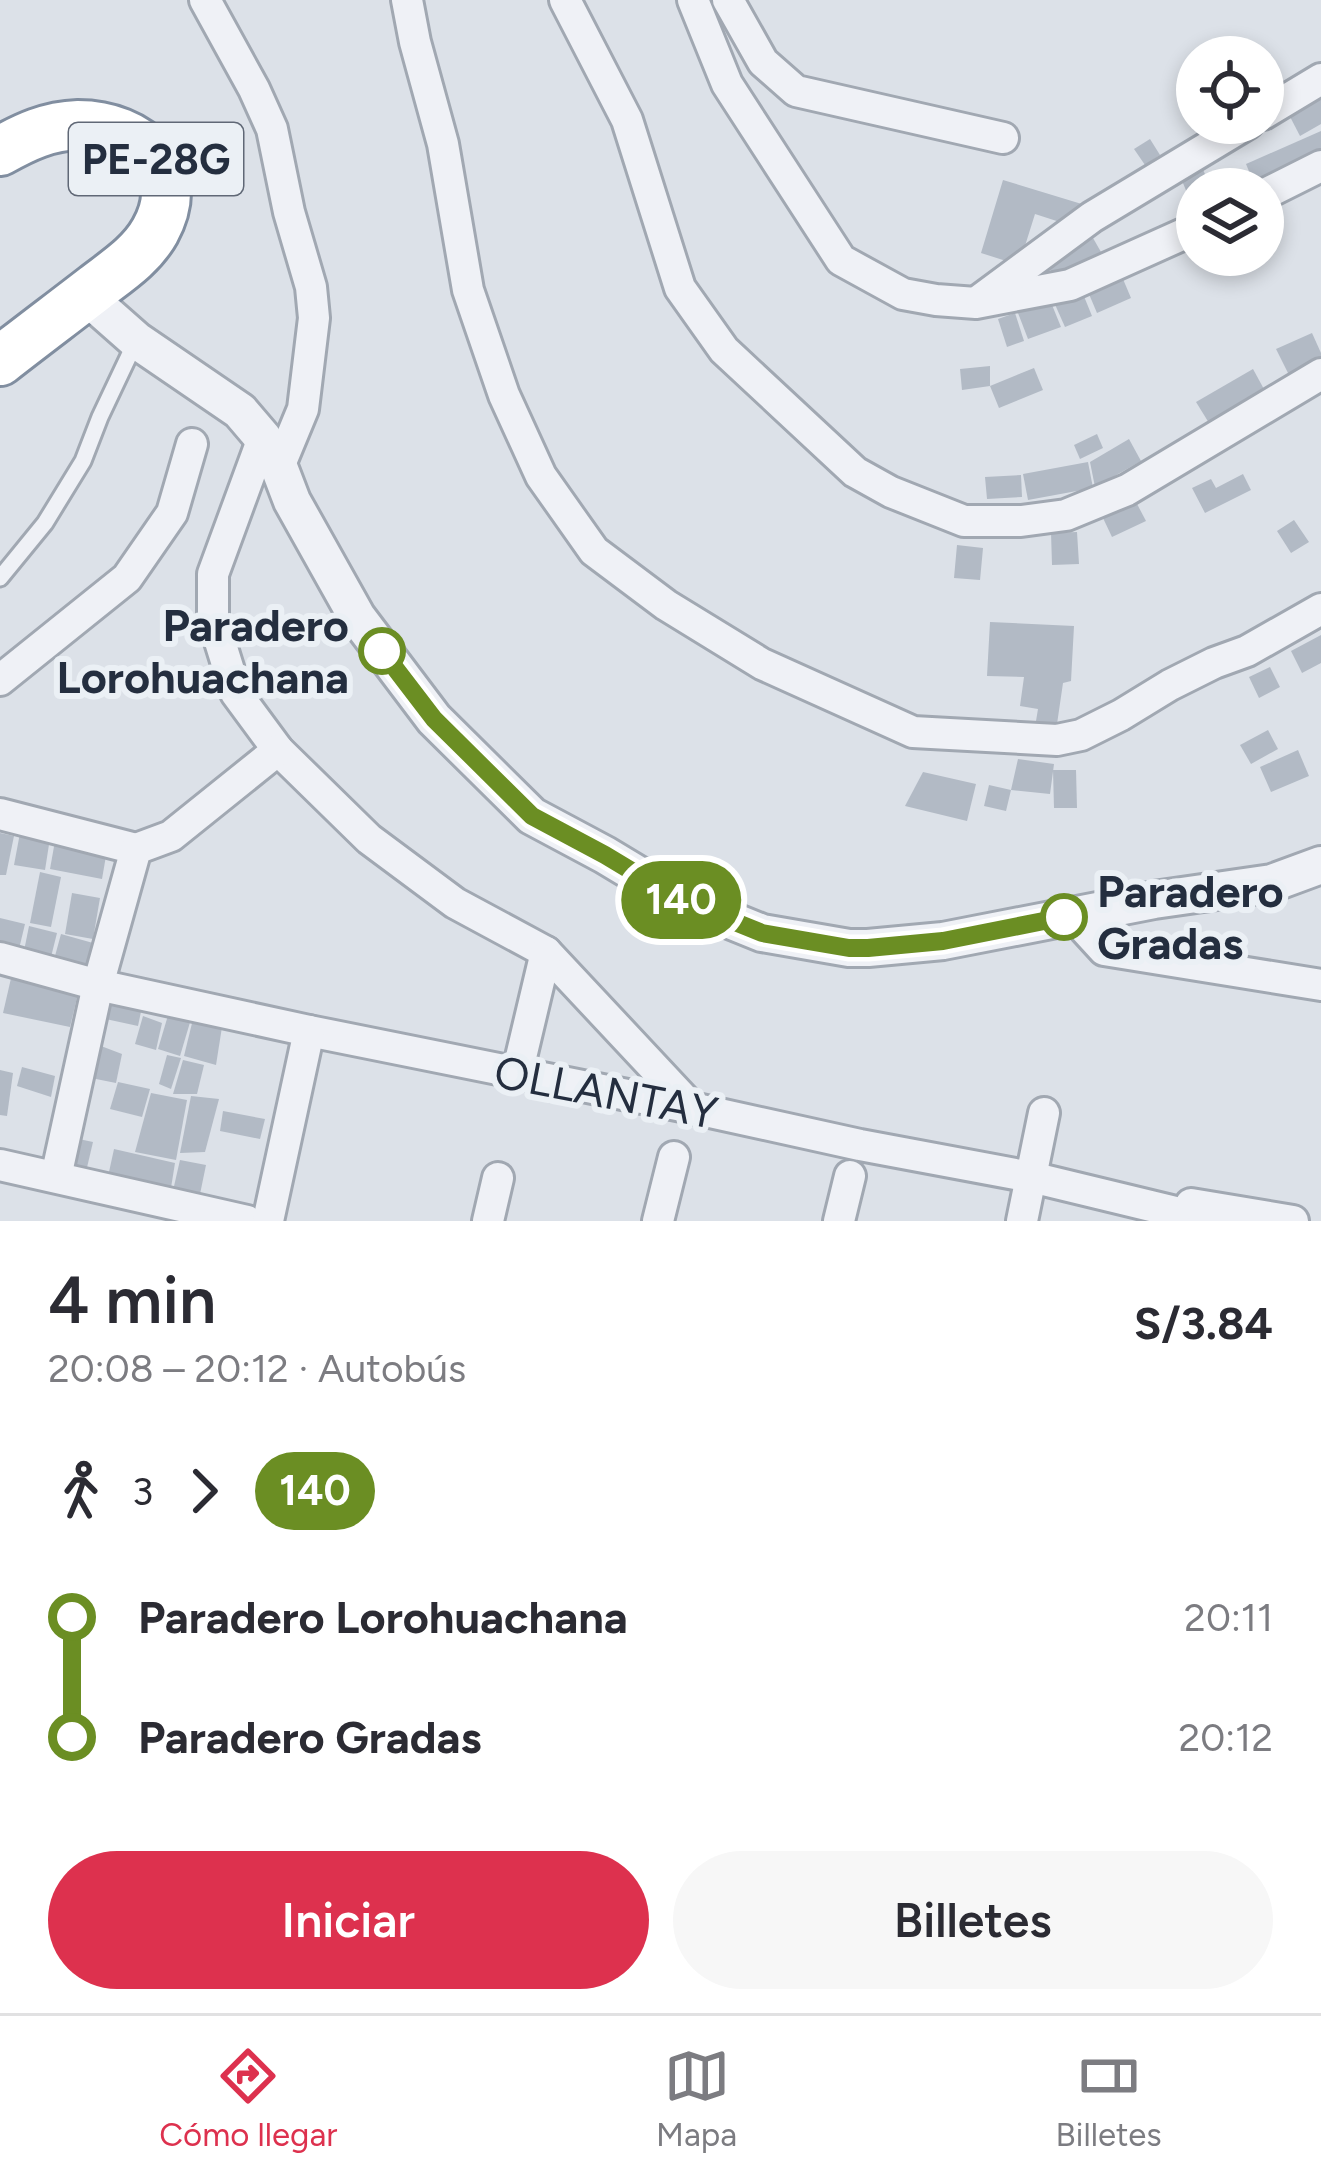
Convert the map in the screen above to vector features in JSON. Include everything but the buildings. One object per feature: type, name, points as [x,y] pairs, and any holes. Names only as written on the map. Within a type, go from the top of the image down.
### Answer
[{"type":"highway","name":"PE-28G","points":[[0,151],[47,129],[78,125],[107,129],[130,136],[148,149],[158,162],[167,193],[166,207],[139,253],[0,361]]},
{"type":"street","points":[[205,0],[272,129],[311,286],[314,319],[303,409],[272,452],[213,574],[213,619],[236,693],[278,750],[369,839],[455,903],[546,952],[692,1108]]},
{"type":"street","points":[[407,0],[443,144],[469,290],[504,395],[541,476],[594,551],[666,604],[762,664],[913,732],[1057,740],[1081,735],[1321,609]]},
{"type":"street","points":[[566,0],[627,120],[680,288],[724,350],[855,472],[891,492],[964,521],[1066,515],[1127,490],[1321,374]]},
{"type":"street","points":[[694,0],[727,84],[841,260],[903,294],[976,303],[1070,285],[1176,237]]},
{"type":"street","points":[[728,0],[764,62],[796,92],[1003,138]]},
{"type":"street","points":[[1284,101],[1321,79]]},
{"type":"street","points":[[976,303],[1091,218],[1213,144]]},
{"type":"street","points":[[1284,184],[1321,166]]},
{"type":"street","points":[[86,295],[136,340],[240,411],[272,452],[292,501],[357,617],[434,719],[532,816],[678,899],[762,933],[849,948],[943,941],[1272,883],[1321,865]]},
{"type":"street","points":[[0,680],[128,578],[172,513],[192,444]]},
{"type":"street","points":[[0,814],[136,849],[172,836],[278,750]]},
{"type":"street","points":[[56,1177],[98,986],[136,849]]},
{"type":"street","points":[[1072,915],[1104,950],[1321,986]]},
{"type":"street","points":[[517,1074],[546,952]]},
{"type":"street","name":"OLLANTAY","points":[[0,958],[98,986],[1031,1177],[1213,1221]]},
{"type":"street","points":[[268,1221],[309,1031]]},
{"type":"street","points":[[1022,1221],[1044,1113]]},
{"type":"street","points":[[658,1221],[674,1157]]},
{"type":"street","points":[[0,1165],[247,1221]]},
{"type":"street","points":[[839,1221],[850,1176]]},
{"type":"street","points":[[1031,1177],[1293,1221]]},
{"type":"street","points":[[488,1221],[498,1178]]},
{"type":"lane","points":[[0,578],[45,523],[83,461],[136,340]]},
{"type":"bus line","name":"140","points":[[382,651],[434,719],[532,816],[678,899],[762,933],[868,948],[943,941],[1064,917]]},
{"type":"place","name":"Paradero Lorohuachana","points":[[382,651]]},
{"type":"place","name":"Paradero Gradas","points":[[1064,917]]}]
